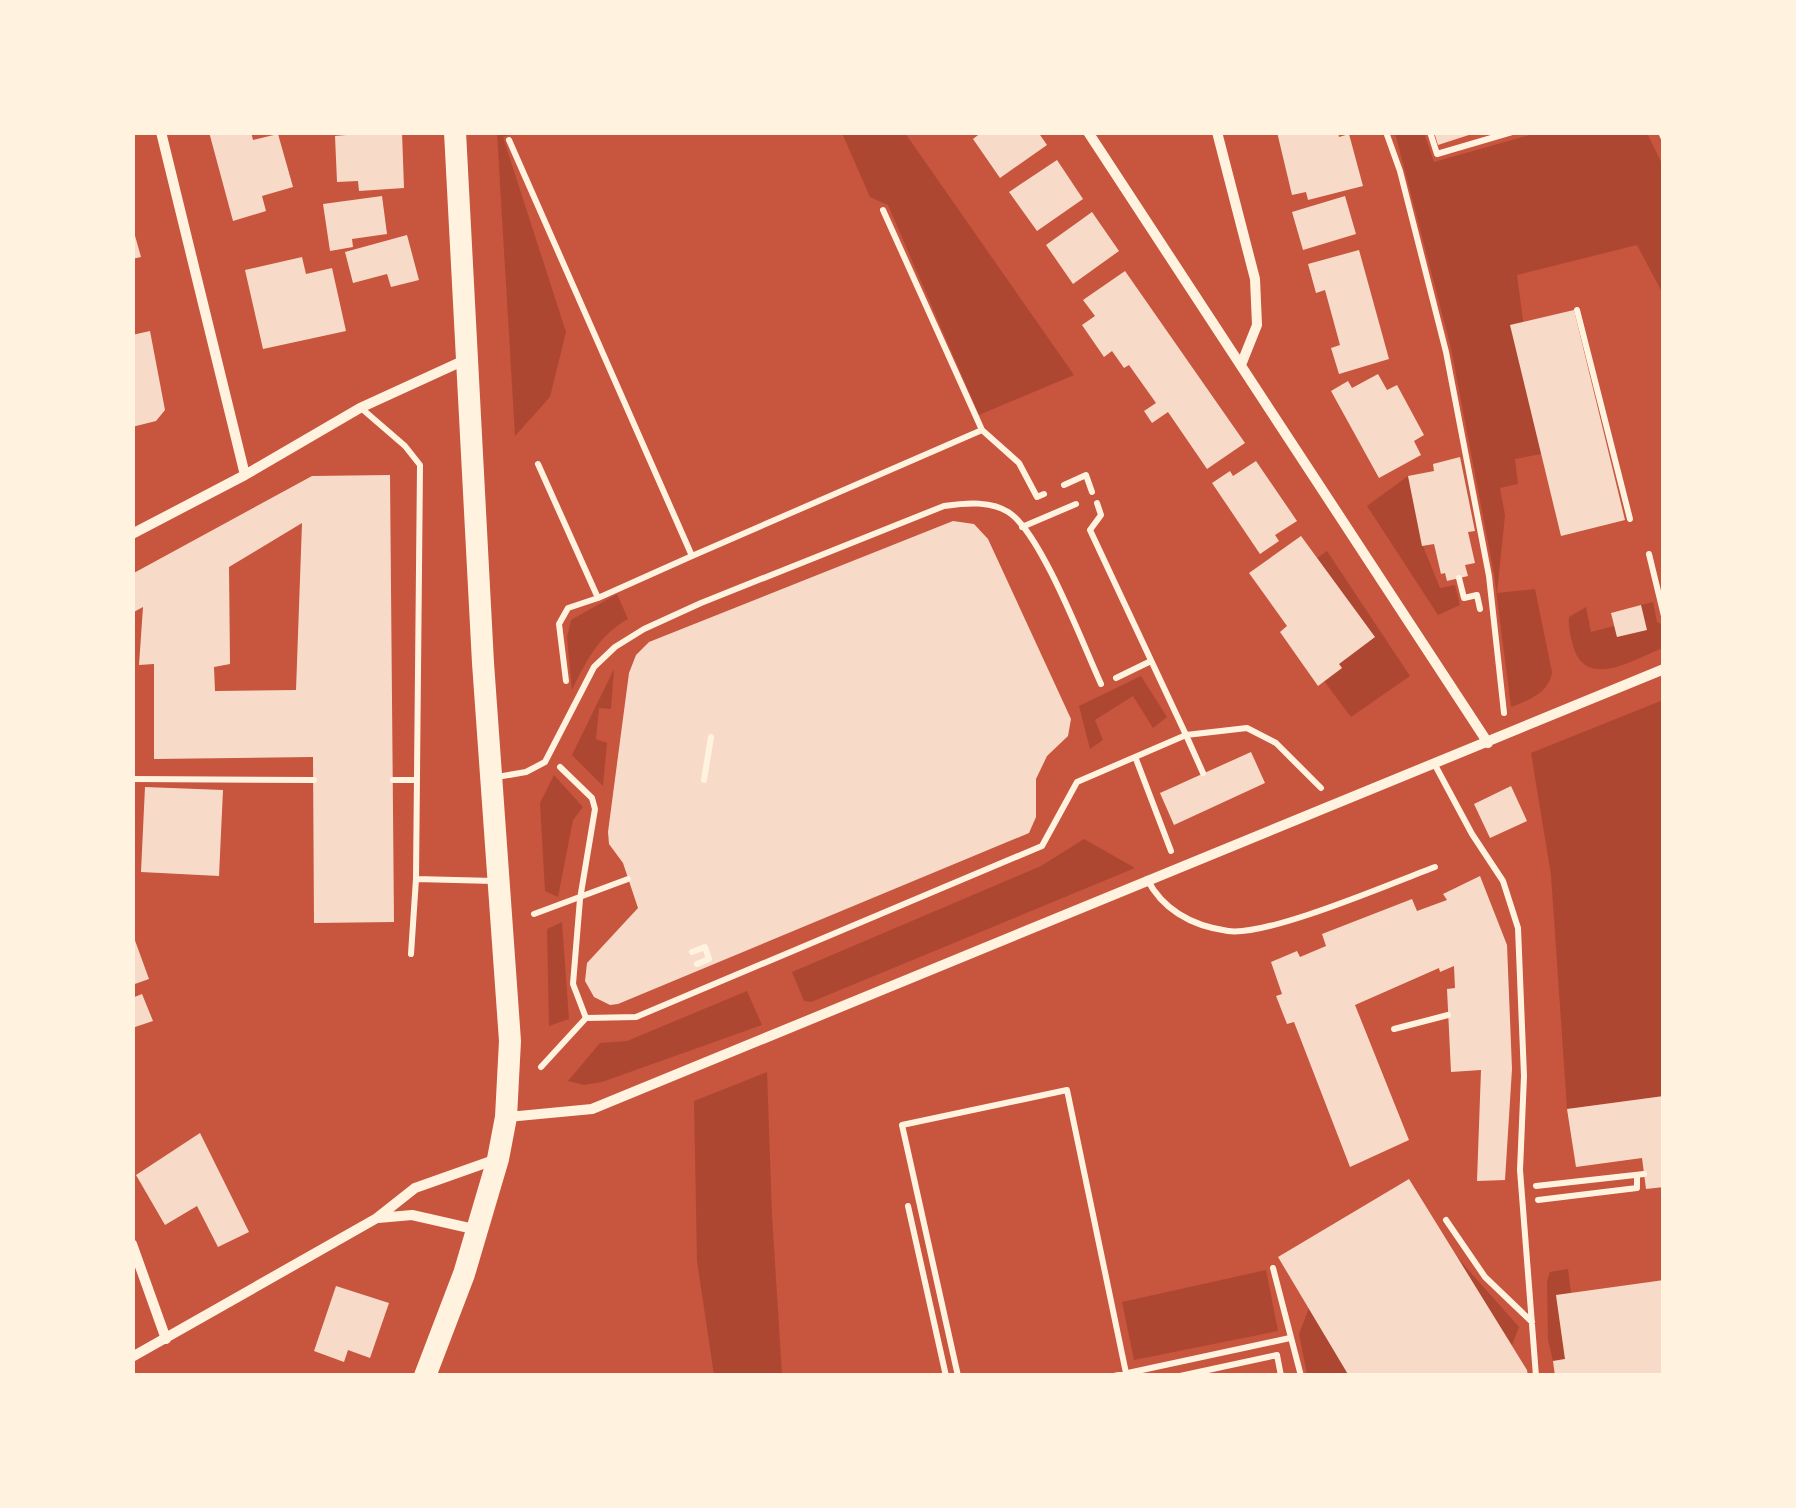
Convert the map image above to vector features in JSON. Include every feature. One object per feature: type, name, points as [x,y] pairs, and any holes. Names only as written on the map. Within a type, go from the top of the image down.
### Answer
[{"type":"main road","points":[[425,1376],[478,1230],[498,1159],[506,1118],[510,1041],[490,778],[455,132]]},
{"type":"street","points":[[161,132],[244,475]]},
{"type":"street","points":[[1088,132],[1488,742]]},
{"type":"street","points":[[1217,132],[1255,279],[1257,325],[1241,364]]},
{"type":"street","points":[[132,534],[360,408],[468,359]]},
{"type":"street","points":[[506,1118],[592,1109],[1664,669]]},
{"type":"street","points":[[132,1357],[377,1218],[415,1188],[498,1159]]},
{"type":"street","points":[[377,1218],[412,1216],[478,1230]]},
{"type":"street","points":[[132,1244],[166,1339]]},
{"type":"lane","points":[[1661,132],[1664,140]]},
{"type":"lane","points":[[360,408],[405,446],[420,465],[416,879],[411,954]]},
{"type":"lane","points":[[490,778],[526,772],[544,762],[594,667],[614,647],[700,603],[944,506],[973,502],[1010,512],[1037,545],[1101,684]]},
{"type":"lane","points":[[1022,527],[1076,504]]},
{"type":"lane","points":[[1435,765],[1503,882],[1515,910],[1524,1076],[1520,1170],[1536,1376]]},
{"type":"lane","points":[[132,779],[314,780]]},
{"type":"lane","points":[[393,780],[417,780]]},
{"type":"lane","points":[[1147,878],[1157,898],[1182,917],[1230,932],[1275,925],[1435,867]]},
{"type":"lane","points":[[416,879],[498,882]]},
{"type":"lane","points":[[1446,1220],[1484,1276],[1532,1323]]},
{"type":"path","points":[[1386,132],[1400,171],[1446,352],[1489,576],[1507,734]]},
{"type":"path","points":[[1430,132],[1438,154],[1512,132]]},
{"type":"path","points":[[509,140],[692,556]]},
{"type":"path","points":[[883,210],[982,430],[1019,464],[1037,497],[1086,475],[1101,516],[1090,530],[1203,773]]},
{"type":"path","points":[[1577,310],[1630,519]]},
{"type":"path","points":[[570,712],[559,624],[568,608],[982,430]]},
{"type":"path","points":[[538,464],[598,598]]},
{"type":"path","points":[[1649,554],[1664,616]]},
{"type":"path","points":[[1459,578],[1464,598],[1477,595],[1480,609]]},
{"type":"path","points":[[1101,684],[1151,662]]},
{"type":"path","points":[[541,1067],[586,1018],[636,1016],[1042,846],[1077,782],[1186,735],[1247,728],[1276,743],[1336,803]]},
{"type":"path","points":[[704,780],[711,737]]},
{"type":"path","points":[[548,756],[592,798],[595,810],[580,898],[573,984],[586,1018]]},
{"type":"path","points":[[1136,759],[1177,866]]},
{"type":"path","points":[[534,914],[628,879]]},
{"type":"path","points":[[692,952],[704,947],[709,958],[697,964]]},
{"type":"path","points":[[1394,1028],[1448,1015]]},
{"type":"path","points":[[958,1376],[902,1125],[1066,1090],[1126,1373]]},
{"type":"path","points":[[1524,1187],[1640,1174],[1637,1188],[1525,1202]]},
{"type":"path","points":[[908,1206],[946,1376]]},
{"type":"path","points":[[1273,1268],[1301,1376]]},
{"type":"path","points":[[930,1306],[942,1303]]},
{"type":"path","points":[[1114,1376],[1290,1338]]},
{"type":"path","points":[[1180,1376],[1276,1354],[1281,1376]]},
{"type":"shaded area","points":[[497,133],[516,133],[503,137],[566,332],[550,397],[515,436]]},
{"type":"shaded area","points":[[842,133],[905,133],[1074,375],[979,415],[888,205],[870,197]]},
{"type":"shaded area","points":[[1395,133],[1424,133],[1434,162],[1537,133],[1647,133],[1663,166],[1663,294],[1637,245],[1517,275],[1541,454],[1515,459],[1518,484],[1500,488],[1505,515],[1497,593],[1535,589],[1552,672],[1542,690],[1511,707],[1494,574],[1451,348]]},
{"type":"shaded area","points":[[1408,476],[1423,546],[1440,588],[1455,585],[1460,605],[1438,615],[1367,506]]},
{"type":"shaded area","points":[[1327,551],[1410,676],[1351,717],[1324,681],[1339,664],[1317,558]]},
{"type":"shaded area","points":[[617,594],[628,619],[601,641],[572,690],[567,637],[571,620]]},
{"type":"shaded area","points":[[1653,602],[1657,622],[1663,625],[1663,648],[1614,668],[1590,668],[1581,661],[1574,649],[1569,617],[1586,607],[1591,632],[1614,626],[1617,637],[1641,605]]},
{"type":"shaded area","points":[[614,669],[611,709],[599,708],[596,739],[607,743],[603,786],[572,755]]},
{"type":"shaded area","points":[[1141,676],[1167,717],[1153,728],[1133,696],[1095,720],[1103,740],[1090,749],[1079,706]]},
{"type":"shaded area","points":[[1663,700],[1663,1096],[1567,1109],[1551,875],[1531,753]]},
{"type":"shaded area","points":[[554,775],[583,807],[573,820],[558,897],[545,891],[540,803]]},
{"type":"shaded area","points":[[1084,839],[1135,868],[811,1002],[804,1001],[792,972],[1041,866]]},
{"type":"shaded area","points":[[562,922],[569,1019],[549,1026],[547,929]]},
{"type":"shaded area","points":[[747,991],[762,1025],[602,1082],[584,1085],[568,1081],[600,1043],[627,1041]]},
{"type":"shaded area","points":[[767,1072],[782,1375],[714,1375],[697,1261],[694,1101]]},
{"type":"shaded area","points":[[1456,1256],[1519,1327],[1512,1345]]},
{"type":"shaded area","points":[[1568,1269],[1571,1293],[1556,1296],[1565,1359],[1553,1361],[1548,1340],[1547,1281],[1550,1272]]},
{"type":"shaded area","points":[[1266,1270],[1278,1331],[1134,1360],[1122,1302]]},
{"type":"shaded area","points":[[1309,1308],[1349,1375],[1307,1374],[1299,1334]]},
{"type":"building","points":[[209,132],[251,132],[253,140],[278,134],[293,187],[262,196],[266,211],[233,221]]},
{"type":"building","points":[[346,132],[402,132],[404,188],[359,191],[358,181],[337,182],[335,136]]},
{"type":"building","points":[[982,132],[1038,132],[1047,145],[1000,178],[973,139]]},
{"type":"building","points":[[1277,132],[1338,132],[1339,137],[1349,134],[1363,186],[1308,200],[1306,192],[1292,195]]},
{"type":"building","points":[[1434,132],[1475,132],[1475,133],[1438,145]]},
{"type":"building","points":[[1057,160],[1083,199],[1037,231],[1009,192]]},
{"type":"building","points":[[382,196],[387,234],[352,239],[353,247],[330,251],[323,204]]},
{"type":"building","points":[[1345,196],[1356,234],[1303,250],[1292,212]]},
{"type":"building","points":[[1092,212],[1119,251],[1073,284],[1046,245]]},
{"type":"building","points":[[132,225],[141,257],[132,259]]},
{"type":"building","points":[[407,235],[419,280],[391,287],[387,274],[353,283],[345,252]]},
{"type":"building","points":[[1359,250],[1389,359],[1339,374],[1331,348],[1340,345],[1325,290],[1316,293],[1308,264]]},
{"type":"building","points":[[302,257],[306,274],[332,268],[346,331],[263,349],[245,270]]},
{"type":"building","points":[[1125,271],[1245,443],[1207,469],[1168,412],[1152,423],[1144,411],[1156,403],[1129,365],[1124,368],[1112,351],[1104,357],[1082,325],[1095,316],[1083,300]]},
{"type":"building","points":[[1574,310],[1625,520],[1561,536],[1510,325]]},
{"type":"building","points":[[150,331],[165,410],[156,421],[132,427],[132,335]]},
{"type":"building","points":[[1378,374],[1387,390],[1397,385],[1424,435],[1414,441],[1421,455],[1379,478],[1331,391],[1348,381],[1352,388]]},
{"type":"building","points":[[1460,457],[1475,531],[1468,532],[1475,563],[1465,565],[1468,576],[1447,581],[1445,573],[1441,574],[1434,544],[1422,546],[1408,476],[1434,471],[1433,464]]},
{"type":"building","points":[[1256,461],[1297,521],[1275,535],[1279,541],[1260,554],[1212,483],[1230,471],[1233,476]]},
{"type":"building","points":[[390,475],[394,922],[314,923],[313,757],[154,759],[154,664],[139,665],[143,607],[132,613],[132,574],[312,476]],"holes":[[[302,523],[296,690],[215,691],[214,667],[230,664],[229,567]]]},
{"type":"building","points":[[953,521],[974,524],[988,539],[1071,719],[1068,736],[1047,756],[1036,779],[1036,817],[1029,833],[618,1004],[610,1005],[594,997],[585,981],[587,963],[638,908],[623,863],[609,844],[608,832],[629,673],[636,655],[649,642]]},
{"type":"building","points":[[1301,536],[1375,637],[1318,686],[1280,632],[1287,626],[1249,573]]},
{"type":"building","points":[[1641,605],[1647,630],[1617,637],[1611,613]]},
{"type":"building","points":[[1251,752],[1265,783],[1174,825],[1160,793]]},
{"type":"building","points":[[1511,786],[1527,821],[1490,838],[1474,804]]},
{"type":"building","points":[[145,787],[223,790],[219,876],[141,872]]},
{"type":"building","points":[[1480,876],[1507,945],[1512,1069],[1505,1180],[1477,1181],[1481,1070],[1451,1072],[1447,989],[1455,988],[1454,966],[1440,972],[1439,968],[1355,1005],[1409,1140],[1350,1167],[1294,1022],[1287,1024],[1276,996],[1282,994],[1271,962],[1297,951],[1300,957],[1326,946],[1322,934],[1412,899],[1417,911],[1447,900],[1443,894]]},
{"type":"building","points":[[132,936],[149,979],[132,985]]},
{"type":"building","points":[[142,994],[153,1021],[132,1028],[132,998]]},
{"type":"building","points":[[1664,1096],[1664,1187],[1646,1189],[1642,1158],[1576,1167],[1567,1109]]},
{"type":"building","points":[[200,1133],[249,1232],[218,1247],[197,1206],[165,1225],[136,1175]]},
{"type":"building","points":[[1409,1179],[1528,1376],[1349,1376],[1278,1257]]},
{"type":"building","points":[[1664,1280],[1664,1376],[1555,1376],[1553,1361],[1565,1359],[1556,1295]]},
{"type":"building","points":[[336,1286],[389,1303],[370,1358],[348,1350],[344,1362],[314,1351]]}]
